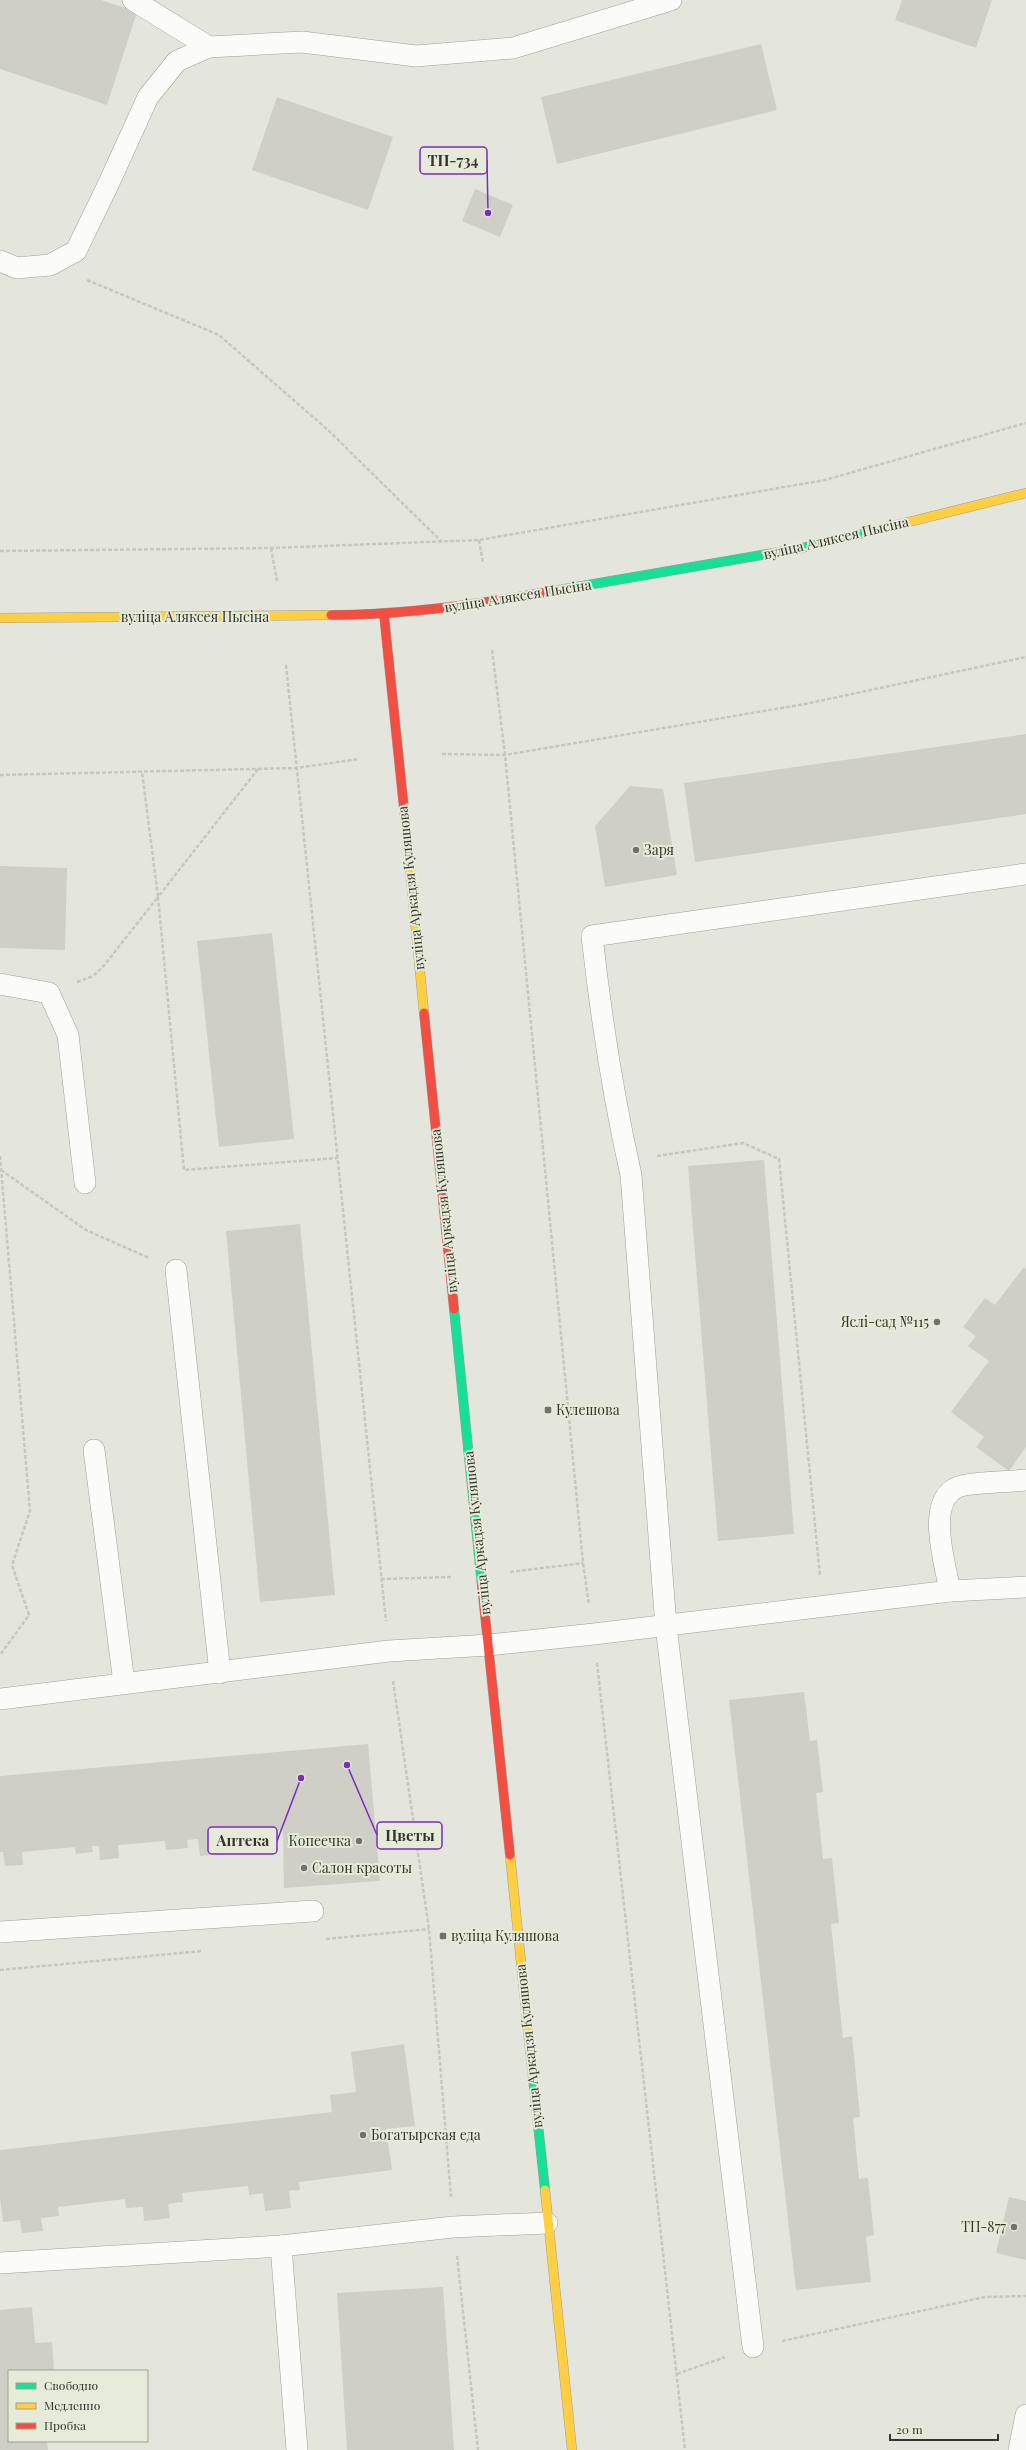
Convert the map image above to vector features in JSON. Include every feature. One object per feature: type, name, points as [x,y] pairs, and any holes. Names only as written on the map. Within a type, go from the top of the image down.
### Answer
[{"type":"main road","name":"вуліца Аляксея Пысіна","points":[[0,618],[384,615],[486,603],[802,548],[1026,493]]},
{"type":"main road","name":"вуліца Аркадзя Куляшова","points":[[384,615],[547,2223],[572,2450]]},
{"type":"lane","points":[[133,0],[208,47]]},
{"type":"lane","points":[[0,261],[17,268],[50,265],[76,251],[148,97],[177,61],[208,47],[302,42],[416,56],[513,48],[671,0]]},
{"type":"lane","points":[[752,2347],[666,1626],[631,1175],[619,1126],[601,1020],[592,936],[1026,874]]},
{"type":"lane","points":[[0,984],[49,993],[68,1035],[85,1182]]},
{"type":"lane","points":[[176,1270],[220,1672]]},
{"type":"lane","points":[[94,1450],[124,1684]]},
{"type":"lane","points":[[950,1591],[940,1533],[939,1510],[946,1494],[963,1486],[1026,1480]]},
{"type":"lane","points":[[0,1699],[389,1651],[489,1645],[666,1626],[950,1591],[1026,1587]]},
{"type":"lane","points":[[0,1932],[313,1911]]},
{"type":"lane","points":[[0,2263],[281,2246],[453,2227],[547,2223]]},
{"type":"lane","points":[[281,2246],[296,2450]]},
{"type":"lane","points":[[1019,2450],[1026,2415]]},
{"type":"path","points":[[50,265],[219,334],[329,431],[442,542]]},
{"type":"path","points":[[0,551],[270,548],[479,540],[825,480],[1026,423]]},
{"type":"path","points":[[479,540],[483,563]]},
{"type":"path","points":[[270,548],[277,581]]},
{"type":"path","points":[[492,650],[505,755],[583,1563],[594,1634],[685,2450]]},
{"type":"path","points":[[442,754],[505,755],[805,704],[1026,657]]},
{"type":"path","points":[[286,665],[389,1651],[430,1928],[453,2227],[478,2450]]},
{"type":"path","points":[[0,775],[296,768],[359,759]]},
{"type":"path","points":[[49,993],[93,976],[102,968],[258,769]]},
{"type":"path","points":[[142,772],[158,897],[184,1170],[337,1158]]},
{"type":"path","points":[[631,1175],[657,1156],[743,1143],[779,1159],[823,1607]]},
{"type":"path","points":[[0,1156],[30,1511],[12,1565],[29,1615],[0,1656]]},
{"type":"path","points":[[1,1170],[86,1230],[176,1270]]},
{"type":"path","points":[[677,2374],[752,2347],[985,2297],[1026,2296]]},
{"type":"building","points":[[0,0],[101,0],[137,12],[107,105],[0,69]]},
{"type":"building","points":[[902,0],[992,0],[976,48],[895,20]]},
{"type":"building","points":[[761,44],[777,110],[557,164],[541,97]]},
{"type":"building","points":[[277,97],[393,137],[368,210],[252,170]]},
{"type":"building","points":[[475,189],[513,205],[500,237],[462,221]]},
{"type":"building","points":[[1026,734],[1026,814],[695,862],[684,783]]},
{"type":"building","name":"Заря","points":[[630,786],[663,789],[677,875],[605,887],[595,826]]},
{"type":"building","points":[[0,866],[67,868],[65,950],[0,948]]},
{"type":"building","points":[[272,933],[294,1139],[219,1147],[197,941]]},
{"type":"building","points":[[764,1160],[794,1534],[718,1541],[688,1166]]},
{"type":"building","points":[[300,1224],[335,1595],[260,1602],[226,1231]]},
{"type":"building","points":[[1024,1267],[1026,1269],[1026,1447],[1009,1471],[976,1447],[984,1437],[951,1412],[989,1361],[968,1346],[976,1336],[963,1327],[985,1298],[995,1305]]},
{"type":"building","points":[[804,1692],[810,1741],[817,1740],[823,1792],[816,1793],[823,1859],[832,1858],[839,1923],[831,1924],[843,2038],[852,2036],[860,2117],[853,2118],[859,2179],[868,2178],[874,2235],[866,2237],[871,2282],[796,2290],[729,1700]]},
{"type":"building","points":[[368,1744],[380,1881],[284,1888],[283,1830],[222,1836],[224,1854],[200,1856],[198,1839],[187,1840],[188,1848],[166,1850],[165,1841],[118,1845],[119,1858],[100,1860],[99,1846],[92,1846],[93,1852],[76,1854],[75,1847],[22,1852],[23,1865],[5,1866],[3,1852],[0,1852],[0,1776]]},
{"type":"building","points":[[404,2044],[415,2126],[386,2129],[392,2170],[299,2182],[300,2190],[289,2191],[291,2208],[265,2211],[263,2193],[249,2195],[248,2186],[182,2193],[183,2202],[168,2204],[170,2218],[144,2221],[143,2207],[126,2208],[125,2199],[58,2207],[59,2216],[41,2218],[43,2231],[22,2233],[20,2220],[3,2222],[0,2197],[0,2150],[332,2112],[330,2095],[356,2092],[351,2052]]},
{"type":"building","name":"ТП-877","points":[[1009,2197],[1026,2201],[1026,2260],[996,2253]]},
{"type":"building","points":[[443,2287],[454,2450],[347,2450],[337,2293]]},
{"type":"building","points":[[32,2307],[35,2343],[52,2342],[54,2370],[8,2370],[8,2442],[47,2442],[48,2450],[0,2450],[0,2310]]},
{"type":"traffic: fast","points":[[547,592],[802,548],[868,532]]},
{"type":"traffic: fast","points":[[454,1309],[482,1586]]},
{"type":"traffic: fast","points":[[529,2040],[545,2190]]},
{"type":"traffic: slow","points":[[868,532],[1026,493]]},
{"type":"traffic: slow","points":[[0,618],[331,615]]},
{"type":"traffic: slow","points":[[407,838],[424,1013]]},
{"type":"traffic: slow","points":[[510,1855],[529,2040]]},
{"type":"traffic: slow","points":[[545,2190],[572,2450]]},
{"type":"traffic: jam","points":[[331,615],[358,615],[413,611],[494,601],[547,592]]},
{"type":"traffic: jam","points":[[384,615],[407,838]]},
{"type":"traffic: jam","points":[[424,1013],[454,1309]]},
{"type":"traffic: jam","points":[[482,1586],[510,1855]]},
{"type":"place","name":"ТП-734","points":[[488,213]]},
{"type":"place","name":"Заря","points":[[636,850]]},
{"type":"place","name":"Яслі-сад №115","points":[[937,1322]]},
{"type":"place","name":"Кулешова","points":[[548,1410]]},
{"type":"place","name":"Цветы","points":[[347,1765]]},
{"type":"place","name":"Аптека","points":[[301,1778]]},
{"type":"place","name":"Копеечка","points":[[359,1841]]},
{"type":"place","name":"Салон красоты","points":[[304,1868]]},
{"type":"place","name":"вуліца Куляшова","points":[[443,1936]]},
{"type":"place","name":"Богатырская еда","points":[[363,2135]]},
{"type":"place","name":"ТП-877","points":[[1014,2227]]}]
